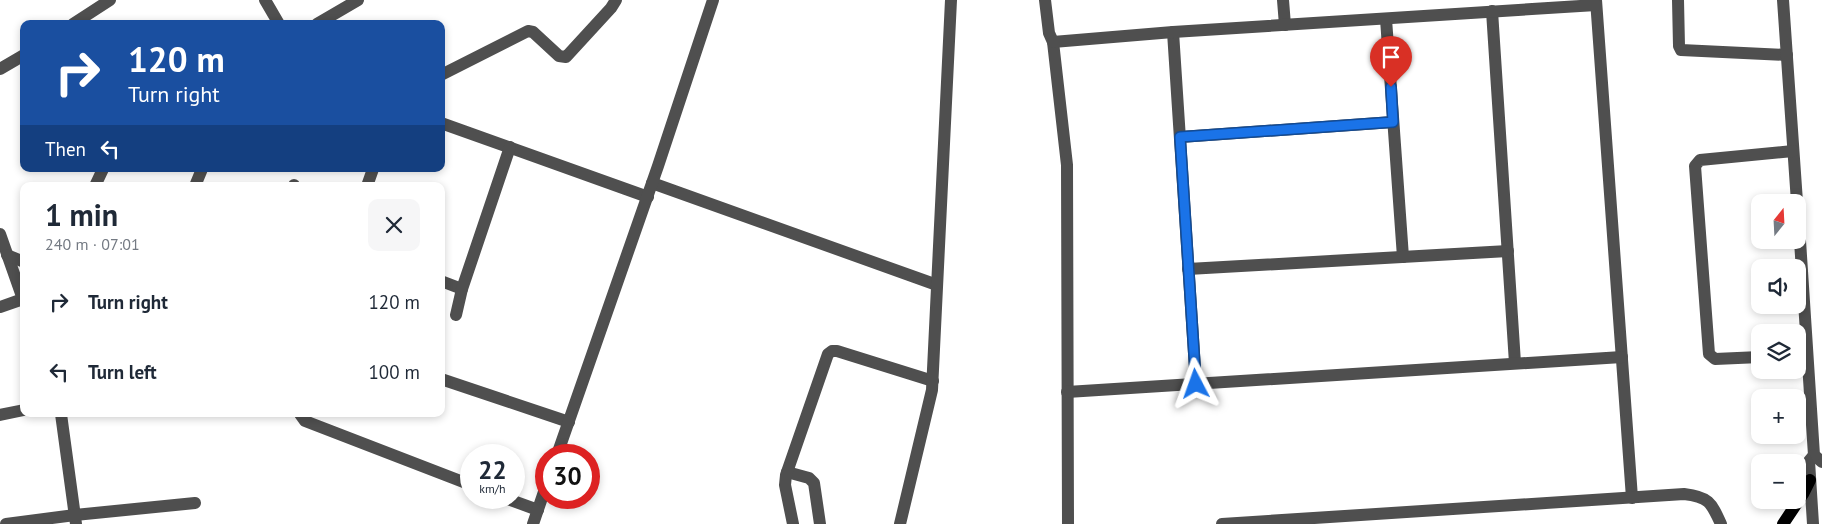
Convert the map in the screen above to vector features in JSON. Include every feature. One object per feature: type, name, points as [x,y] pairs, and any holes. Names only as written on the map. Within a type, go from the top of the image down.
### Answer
[{"type":"main road","points":[[1783,524],[1810,480]]},
{"type":"street","points":[[79,20],[110,0]]},
{"type":"street","points":[[265,0],[277,20]]},
{"type":"street","points":[[324,20],[358,0]]},
{"type":"street","points":[[445,73],[528,31],[533,32],[559,56],[566,57],[611,8],[616,0]]},
{"type":"street","points":[[561,444],[648,197],[713,0]]},
{"type":"street","points":[[900,524],[933,381],[951,0]]},
{"type":"street","points":[[1045,0],[1049,33],[1053,42],[1067,165],[1068,524]]},
{"type":"street","points":[[1283,0],[1285,25]]},
{"type":"street","points":[[1678,0],[1679,46],[1681,50],[1786,55]]},
{"type":"street","points":[[1783,0],[1796,194]]},
{"type":"street","points":[[1053,42],[1173,32],[1492,12],[1596,2],[1632,498]]},
{"type":"street","points":[[1492,12],[1515,363]]},
{"type":"street","points":[[1386,19],[1403,257]]},
{"type":"street","points":[[1173,32],[1196,384]]},
{"type":"street","points":[[0,69],[20,57]]},
{"type":"street","points":[[1180,137],[1393,122]]},
{"type":"street","points":[[445,124],[648,197]]},
{"type":"street","points":[[456,315],[462,289],[510,147]]},
{"type":"street","points":[[1751,357],[1715,359],[1708,354],[1695,166],[1700,160],[1793,151]]},
{"type":"street","points":[[652,183],[937,286]]},
{"type":"street","points":[[0,234],[20,292]]},
{"type":"street","points":[[1799,249],[1802,324]]},
{"type":"street","points":[[1188,269],[1508,251]]},
{"type":"street","points":[[7,255],[20,260]]},
{"type":"street","points":[[445,283],[462,289]]},
{"type":"street","points":[[0,307],[20,301]]},
{"type":"street","points":[[793,524],[785,485],[787,472],[826,358],[830,353],[837,351],[933,381]]},
{"type":"street","points":[[1067,392],[1622,356]]},
{"type":"street","points":[[1806,376],[1818,459],[1809,461],[1813,524]]},
{"type":"street","points":[[445,380],[569,422]]},
{"type":"street","points":[[0,416],[20,411]]},
{"type":"street","points":[[61,417],[75,519]]},
{"type":"street","points":[[302,417],[305,421],[460,480]]},
{"type":"street","points":[[787,472],[809,478],[814,483],[820,524]]},
{"type":"street","points":[[1222,524],[1684,494],[1707,499],[1713,506],[1721,524]]},
{"type":"street","points":[[6,524],[75,519],[195,503]]},
{"type":"street","points":[[525,505],[538,510],[533,524]]},
{"type":"route","points":[[1196,384],[1180,137],[1393,122],[1391,87]]}]
